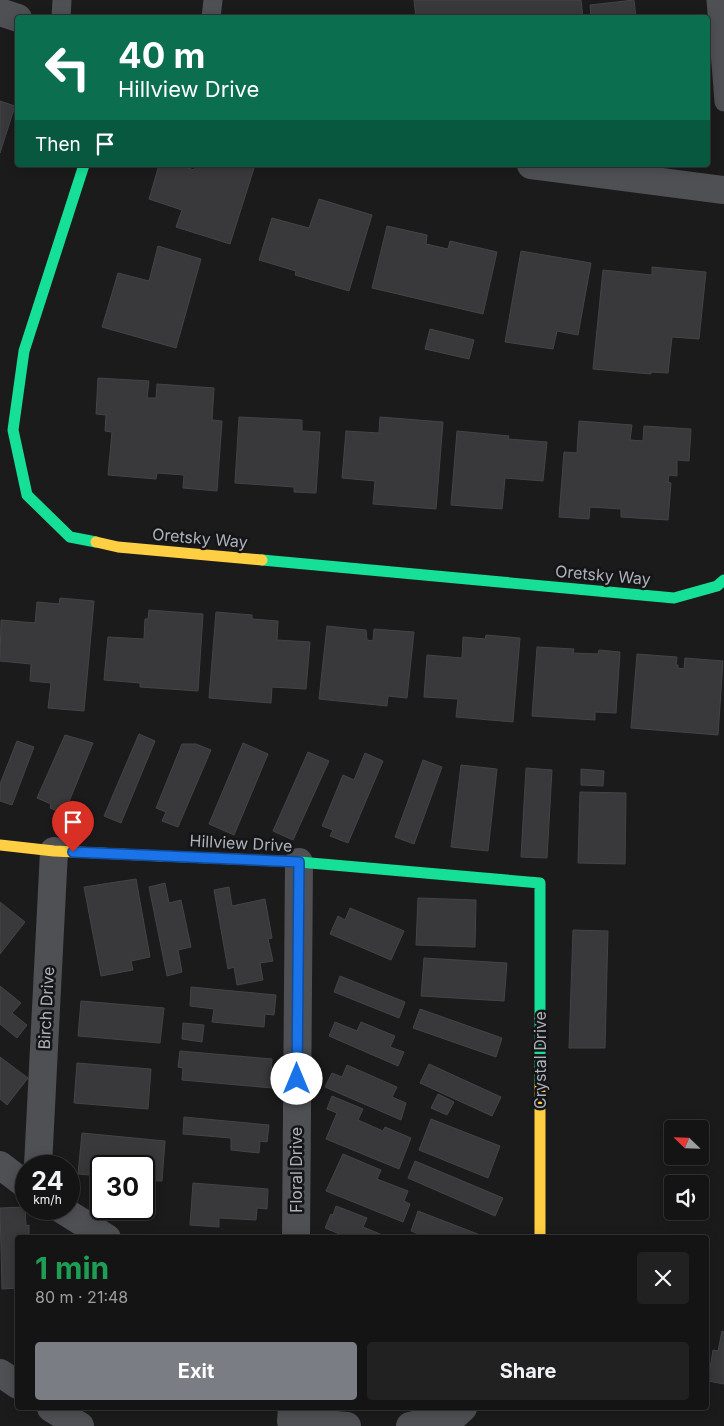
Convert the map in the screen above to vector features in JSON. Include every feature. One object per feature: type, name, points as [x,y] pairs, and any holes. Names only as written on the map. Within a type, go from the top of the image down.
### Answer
[{"type":"street","points":[[0,12],[15,17]]},
{"type":"street","name":"Oretsky Way","points":[[83,167],[24,351],[13,430],[27,495],[70,537],[118,547],[674,598],[717,586],[724,580]]},
{"type":"street","points":[[546,167],[724,190]]},
{"type":"street","name":"Hillview Drive","points":[[0,845],[54,851],[299,862],[540,883]]},
{"type":"street","name":"Birch Drive","points":[[39,1155],[54,851]]},
{"type":"street","name":"Floral Drive","points":[[296,1235],[299,862]]},
{"type":"street","name":"Crystal Drive","points":[[540,883],[540,1235]]},
{"type":"street","points":[[0,1165],[15,1177]]},
{"type":"street","points":[[78,1220],[102,1235]]},
{"type":"street","points":[[0,1374],[15,1383]]},
{"type":"street","points":[[54,1410],[80,1426]]},
{"type":"street","points":[[292,1410],[291,1421],[347,1426]]},
{"type":"street","points":[[410,1426],[454,1416],[461,1410]]},
{"type":"lane","points":[[61,15],[62,0]]},
{"type":"lane","points":[[211,15],[213,0]]},
{"type":"lane","points":[[716,0],[724,102]]},
{"type":"building","points":[[414,0],[581,0],[583,15],[416,15]]},
{"type":"building","points":[[634,0],[636,15],[591,15],[590,5]]},
{"type":"building","points":[[0,101],[15,106],[0,153]]},
{"type":"building","points":[[158,167],[185,167],[194,170],[195,167],[254,167],[230,244],[176,227],[182,210],[149,199]]},
{"type":"building","points":[[319,199],[372,215],[349,291],[295,275],[296,271],[259,260],[272,218],[309,228]]},
{"type":"building","points":[[387,226],[427,235],[426,244],[448,249],[450,241],[497,252],[483,314],[372,288]]},
{"type":"building","points":[[158,246],[201,259],[176,348],[102,327],[118,273],[149,281]]},
{"type":"building","points":[[521,251],[591,263],[578,335],[557,331],[553,349],[505,342]]},
{"type":"building","points":[[652,267],[706,272],[699,339],[672,337],[668,373],[651,372],[651,374],[593,369],[603,270],[652,275]]},
{"type":"building","points":[[430,329],[474,340],[469,359],[425,349]]},
{"type":"building","points":[[98,378],[149,381],[147,398],[156,398],[157,384],[214,388],[212,420],[222,421],[217,491],[183,488],[184,475],[157,473],[156,479],[108,475],[112,432],[105,431],[106,415],[96,414]]},
{"type":"building","points":[[239,417],[302,420],[302,431],[320,432],[316,493],[294,492],[294,487],[235,483]]},
{"type":"building","points":[[380,417],[443,422],[436,509],[373,504],[375,481],[342,478],[346,431],[379,433]]},
{"type":"building","points":[[579,421],[632,425],[630,440],[643,441],[644,426],[691,429],[689,461],[677,460],[677,476],[669,475],[668,482],[671,483],[668,520],[621,517],[621,509],[590,507],[589,519],[559,517],[564,452],[577,453]]},
{"type":"building","points":[[457,431],[509,436],[508,439],[547,442],[543,481],[505,478],[502,509],[451,505]]},
{"type":"building","points":[[60,598],[94,601],[84,711],[48,708],[51,683],[30,681],[31,664],[0,661],[1,620],[35,623],[37,602],[59,604]]},
{"type":"building","points":[[149,610],[203,614],[198,691],[140,687],[140,683],[104,680],[108,637],[144,639],[145,619],[148,619]]},
{"type":"building","points":[[216,612],[252,615],[252,619],[278,621],[277,640],[310,642],[306,689],[272,687],[271,703],[209,698]]},
{"type":"building","points":[[327,626],[366,630],[367,640],[373,641],[374,629],[414,632],[407,698],[388,696],[387,706],[319,699]]},
{"type":"building","points":[[486,635],[520,638],[513,722],[456,717],[458,699],[424,697],[427,655],[462,658],[463,637],[485,639]]},
{"type":"building","points":[[537,647],[574,649],[573,653],[598,654],[599,650],[620,652],[616,713],[595,712],[595,720],[532,716]]},
{"type":"building","points":[[637,654],[677,657],[676,665],[678,665],[678,668],[684,669],[685,658],[723,661],[718,735],[631,728]]},
{"type":"building","points":[[139,734],[155,741],[121,823],[104,816]]},
{"type":"building","points":[[65,735],[93,743],[64,814],[50,808],[51,804],[37,798]]},
{"type":"building","points":[[17,741],[34,747],[12,805],[0,801],[0,784]]},
{"type":"building","points":[[243,743],[268,754],[234,835],[209,824]]},
{"type":"building","points":[[182,744],[196,744],[211,750],[178,827],[162,821],[166,812],[156,808]]},
{"type":"building","points":[[308,752],[329,761],[293,840],[273,831]]},
{"type":"building","points":[[365,753],[383,761],[348,843],[330,836],[333,830],[322,826],[343,775],[354,780]]},
{"type":"building","points":[[423,760],[442,767],[414,844],[395,837]]},
{"type":"building","points":[[461,765],[497,769],[488,851],[451,847]]},
{"type":"building","points":[[526,768],[552,770],[547,858],[521,857]]},
{"type":"building","points":[[581,769],[604,771],[603,786],[581,785]]},
{"type":"building","points":[[580,792],[626,793],[625,864],[578,863]]},
{"type":"building","points":[[136,879],[150,957],[131,961],[133,970],[101,976],[84,887]]},
{"type":"building","points":[[165,883],[169,903],[181,900],[191,947],[178,950],[182,972],[167,976],[149,887]]},
{"type":"building","points":[[229,887],[232,906],[265,899],[272,938],[268,939],[273,961],[260,963],[263,980],[237,985],[234,967],[228,969],[214,890]]},
{"type":"building","points":[[418,898],[476,900],[475,947],[416,945]]},
{"type":"building","points":[[0,902],[25,922],[0,954]]},
{"type":"building","points":[[350,908],[404,931],[391,960],[330,934],[338,916],[345,920]]},
{"type":"building","points":[[573,930],[608,931],[605,1048],[569,1048]]},
{"type":"building","points":[[424,958],[507,963],[504,1001],[421,996]]},
{"type":"building","points":[[340,976],[405,1002],[399,1018],[334,992]]},
{"type":"building","points":[[0,986],[21,1003],[12,1013],[27,1025],[17,1038],[0,1024]]},
{"type":"building","points":[[191,987],[276,995],[274,1015],[265,1014],[264,1027],[212,1022],[214,1009],[190,1006]]},
{"type":"building","points":[[81,1001],[164,1008],[160,1043],[78,1036]]},
{"type":"building","points":[[420,1009],[502,1038],[496,1057],[413,1028]]},
{"type":"building","points":[[335,1022],[357,1031],[361,1022],[395,1036],[390,1047],[404,1052],[398,1066],[329,1036]]},
{"type":"building","points":[[183,1023],[204,1025],[202,1042],[182,1039]]},
{"type":"building","points":[[180,1051],[272,1059],[272,1088],[182,1080],[183,1068],[178,1067]]},
{"type":"building","points":[[0,1057],[28,1078],[7,1105],[0,1099]]},
{"type":"building","points":[[77,1063],[151,1069],[148,1109],[74,1103]]},
{"type":"building","points":[[429,1064],[501,1097],[492,1116],[420,1083]]},
{"type":"building","points":[[347,1065],[397,1087],[392,1097],[406,1103],[401,1120],[325,1087],[332,1073],[342,1077]]},
{"type":"building","points":[[438,1094],[454,1102],[447,1115],[431,1108]]},
{"type":"building","points":[[332,1096],[363,1109],[358,1120],[383,1131],[385,1127],[411,1138],[399,1169],[326,1139],[337,1113],[327,1109]]},
{"type":"building","points":[[184,1117],[269,1125],[267,1142],[260,1141],[259,1153],[231,1150],[231,1138],[183,1134]]},
{"type":"building","points":[[431,1119],[500,1146],[488,1178],[419,1150]]},
{"type":"building","points":[[82,1133],[165,1141],[162,1181],[155,1181],[155,1155],[90,1155],[90,1175],[80,1174]]},
{"type":"building","points":[[343,1154],[381,1170],[377,1179],[408,1191],[404,1201],[410,1204],[403,1222],[326,1191]]},
{"type":"building","points":[[415,1161],[503,1198],[495,1216],[408,1178]]},
{"type":"building","points":[[193,1183],[268,1189],[267,1209],[257,1208],[256,1220],[219,1218],[219,1227],[190,1225]]},
{"type":"building","points":[[336,1206],[367,1218],[363,1227],[383,1235],[342,1235],[325,1228],[331,1214],[333,1215]]},
{"type":"building","points":[[15,1207],[15,1220],[26,1220],[26,1226],[29,1225],[29,1235],[15,1235],[15,1288],[2,1289],[0,1208]]},
{"type":"building","points":[[418,1211],[480,1235],[421,1235],[411,1231]]},
{"type":"building","points":[[722,1331],[724,1332],[724,1384],[709,1381],[713,1350],[718,1351]]},
{"type":"traffic: fast","points":[[83,167],[24,351],[13,430],[27,495],[70,537],[96,542]]},
{"type":"traffic: fast","points":[[262,560],[674,598],[717,586],[724,580]]},
{"type":"traffic: fast","points":[[162,856],[299,862],[540,883],[540,1084]]},
{"type":"traffic: slow","points":[[96,542],[118,547],[262,560]]},
{"type":"traffic: slow","points":[[0,845],[54,851],[162,856]]},
{"type":"traffic: slow","points":[[540,1084],[540,1235]]},
{"type":"route","points":[[73,852],[299,862],[297,1079]]}]
